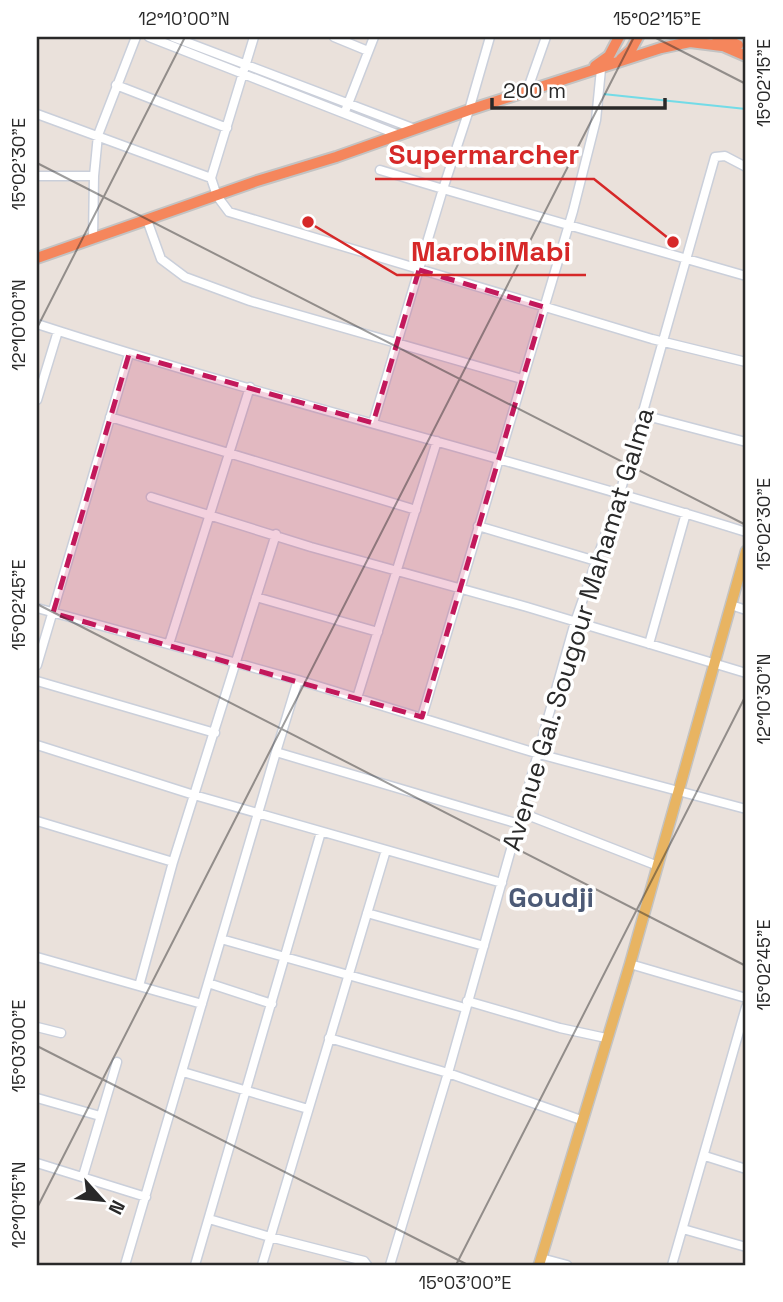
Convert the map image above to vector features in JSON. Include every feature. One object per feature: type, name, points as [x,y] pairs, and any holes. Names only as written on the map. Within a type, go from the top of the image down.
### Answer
[{"type":"highway","points":[[613,64],[627,55],[638,37]]},
{"type":"highway","points":[[700,37],[746,50]]},
{"type":"highway","points":[[583,74],[609,56],[619,38]]},
{"type":"highway","points":[[37,258],[469,110],[677,43],[721,41],[746,56]]},
{"type":"main road","points":[[540,1262],[630,964],[746,551]]},
{"type":"street","points":[[93,239],[98,135],[136,37]]},
{"type":"street","points":[[149,37],[243,74],[415,129]]},
{"type":"street","points":[[173,37],[246,64],[399,135]]},
{"type":"street","points":[[254,37],[211,178],[217,195],[229,212],[544,307],[746,362]]},
{"type":"street","points":[[334,37],[368,51]]},
{"type":"street","points":[[346,109],[374,37]]},
{"type":"street","points":[[373,423],[489,37]]},
{"type":"street","points":[[527,91],[546,37]]},
{"type":"street","points":[[422,717],[570,224],[596,120],[601,69]]},
{"type":"street","points":[[116,85],[227,128]]},
{"type":"street","points":[[37,114],[211,178]]},
{"type":"street","name":"Avenue Gal. Sougour Mahamat Galma","points":[[390,1265],[448,1073],[575,622],[620,493],[716,157],[720,155],[746,167]]},
{"type":"street","points":[[380,170],[746,276]]},
{"type":"street","points":[[37,176],[94,176]]},
{"type":"street","points":[[147,220],[161,259],[185,276],[250,301],[522,379]]},
{"type":"street","points":[[37,324],[129,354],[620,493],[746,532]]},
{"type":"street","points":[[37,400],[58,331]]},
{"type":"street","points":[[37,665],[129,354]]},
{"type":"street","points":[[169,644],[250,387]]},
{"type":"street","points":[[643,415],[746,442]]},
{"type":"street","points":[[110,417],[416,510]]},
{"type":"street","points":[[357,698],[437,441]]},
{"type":"street","points":[[151,497],[311,547],[746,673]]},
{"type":"street","points":[[649,644],[686,513]]},
{"type":"street","points":[[478,526],[596,561]]},
{"type":"street","points":[[139,986],[173,862],[276,534]]},
{"type":"street","points":[[256,597],[378,632]]},
{"type":"street","points":[[731,605],[746,610]]},
{"type":"street","points":[[37,608],[298,680],[539,754],[746,809]]},
{"type":"street","points":[[125,1265],[298,680]]},
{"type":"street","points":[[37,681],[215,733]]},
{"type":"street","points":[[37,745],[194,795],[502,884]]},
{"type":"street","points":[[276,752],[519,824]]},
{"type":"street","points":[[522,813],[658,866]]},
{"type":"street","points":[[37,821],[173,862]]},
{"type":"street","points":[[195,1265],[321,832]]},
{"type":"street","points":[[262,1265],[386,850]]},
{"type":"street","points":[[367,913],[484,946]]},
{"type":"street","points":[[221,939],[348,975],[606,1038]]},
{"type":"street","points":[[37,957],[202,1004]]},
{"type":"street","points":[[630,964],[746,998]]},
{"type":"street","points":[[208,983],[272,1003]]},
{"type":"street","points":[[671,1265],[742,1037],[746,1007]]},
{"type":"street","points":[[37,1027],[61,1033]]},
{"type":"street","points":[[329,1038],[448,1073],[581,1120]]},
{"type":"street","points":[[83,1176],[117,1062]]},
{"type":"street","points":[[183,1072],[308,1109]]},
{"type":"street","points":[[37,1098],[100,1116]]},
{"type":"street","points":[[705,1156],[746,1169]]},
{"type":"street","points":[[37,1163],[146,1197]]},
{"type":"street","points":[[209,1219],[364,1261],[367,1265]]},
{"type":"street","points":[[683,1229],[746,1247]]},
{"type":"street","points":[[540,1262],[567,1265]]},
{"type":"highlighted area","points":[[419,270],[544,307],[422,717],[53,613],[129,354],[373,423]]},
{"type":"waterway","points":[[603,94],[746,109]]},
{"type":"place","name":"MarobiMabi","points":[[308,222]]},
{"type":"place","name":"Supermarcher","points":[[673,242]]},
{"type":"district","name":"Goudji","points":[[551,897]]}]
